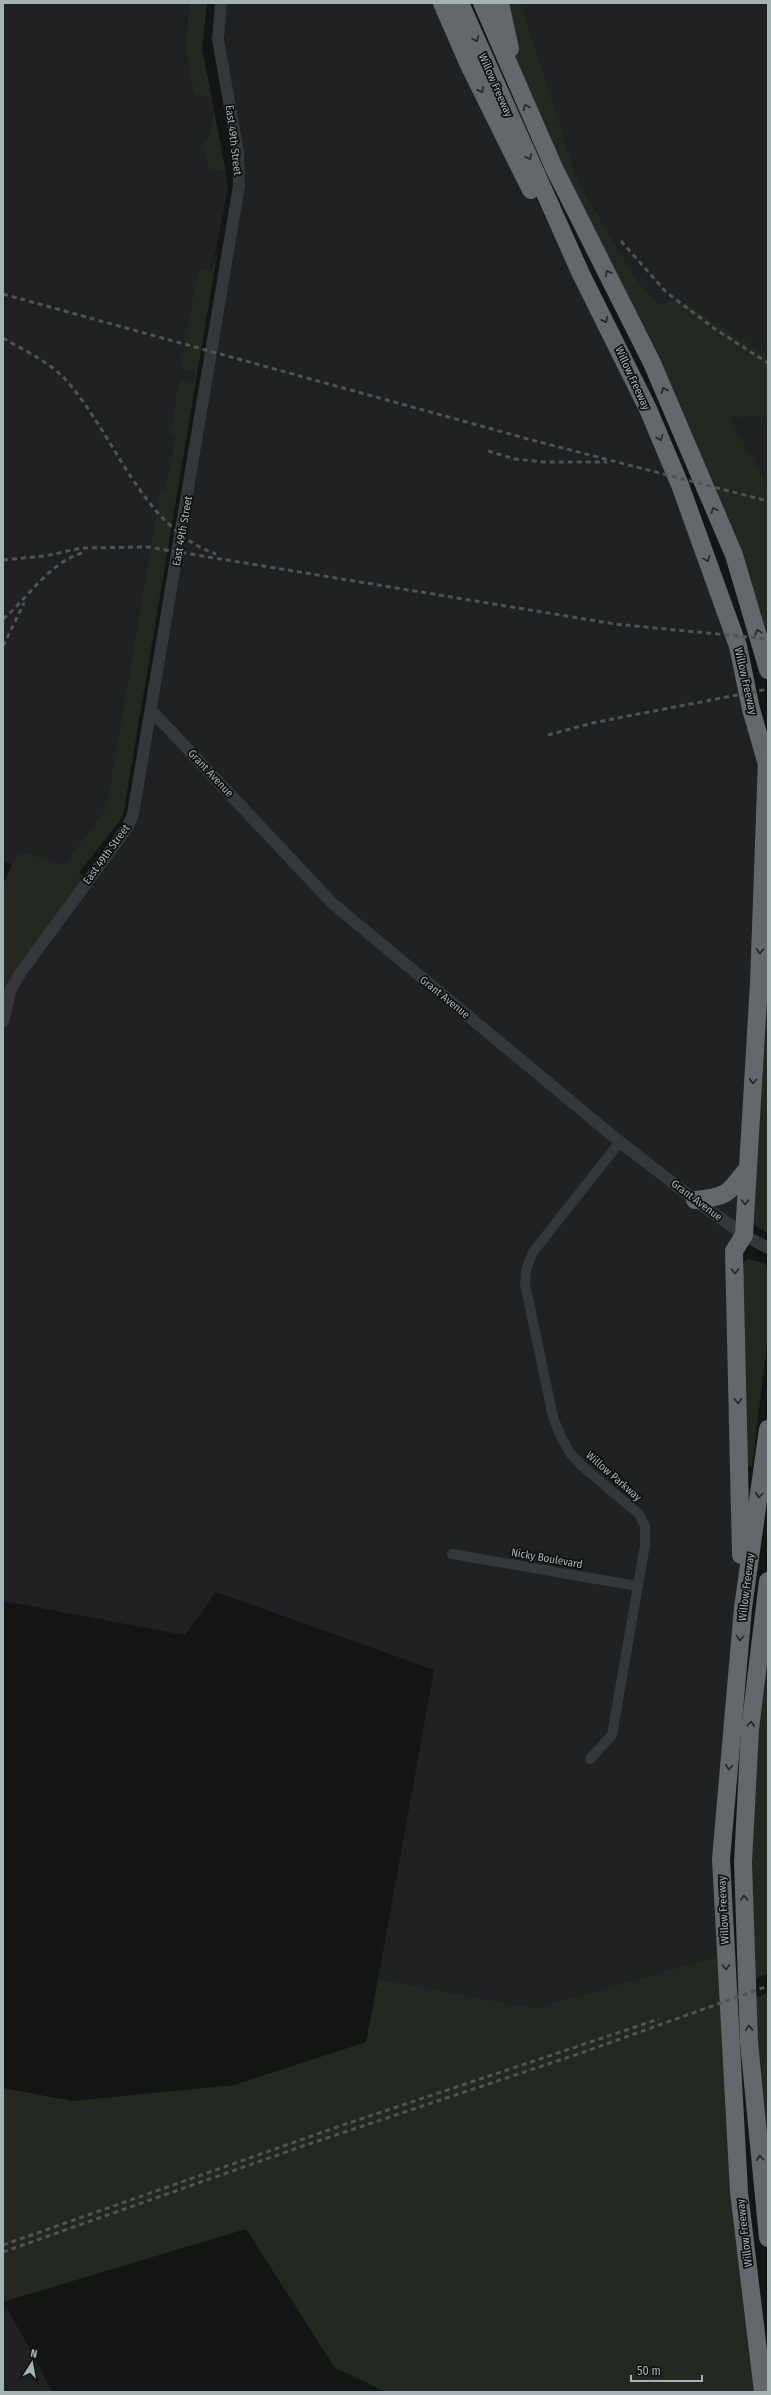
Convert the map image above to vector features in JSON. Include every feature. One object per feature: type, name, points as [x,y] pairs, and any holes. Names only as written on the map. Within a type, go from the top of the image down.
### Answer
[{"type":"highway","points":[[442,3],[468,63],[510,150],[553,232],[581,274]]},
{"type":"highway","name":"Willow Freeway","points":[[460,3],[581,274],[641,395],[680,485],[738,646],[751,709],[767,763]]},
{"type":"highway","name":"Willow Freeway","points":[[482,3],[518,89],[554,168],[652,363],[734,555],[768,670]]},
{"type":"highway","points":[[500,3],[518,89]]},
{"type":"highway","points":[[742,1608],[734,1251],[750,1238],[747,1170],[759,983],[767,763]]},
{"type":"highway","points":[[695,1200],[716,1198],[729,1192],[747,1170]]},
{"type":"highway","name":"Willow Freeway","points":[[763,2392],[739,2192],[721,1859],[742,1608],[768,1428]]},
{"type":"highway","name":"Willow Freeway","points":[[768,1581],[750,1729],[743,1862],[749,2042],[768,2238]]},
{"type":"highway","points":[[762,1626],[768,1606]]},
{"type":"street","name":"East 49th Street","points":[[3,1021],[11,989],[21,972],[127,828],[133,814],[152,711],[239,186],[238,153],[218,39],[221,3]]},
{"type":"street","name":"Grant Avenue","points":[[152,711],[332,903],[620,1142],[695,1200],[750,1238],[768,1248]]},
{"type":"street","name":"Willow Parkway","points":[[590,1759],[612,1735],[646,1535],[643,1520],[639,1514],[583,1468],[570,1453],[561,1437],[553,1417],[525,1284],[526,1270],[533,1252],[620,1142]]},
{"type":"street","name":"Nicky Boulevard","points":[[452,1554],[637,1586]]},
{"type":"shaded area","points":[[3,3],[189,3],[185,48],[194,94],[211,98],[213,112],[208,139],[202,138],[208,169],[226,172],[228,188],[212,271],[197,269],[201,329],[195,372],[193,383],[179,379],[170,434],[175,435],[165,492],[160,492],[106,811],[55,877],[3,862]]},
{"type":"shaded area","points":[[189,3],[207,3],[202,48],[226,172],[208,169],[201,138],[208,139],[213,112],[211,98],[194,94],[185,48]]},
{"type":"shaded area","points":[[221,3],[442,3],[529,185],[684,496],[767,759],[734,1251],[743,1608],[725,1954],[535,2008],[378,1979],[434,1670],[216,1592],[185,1635],[3,1601],[3,1021],[11,989],[127,828],[239,186]]},
{"type":"shaded area","points":[[500,3],[521,3],[578,181],[636,279],[660,305],[678,299],[768,356],[768,417],[729,418],[768,486],[768,670],[734,555],[518,89]]},
{"type":"shaded area","points":[[521,3],[768,3],[768,356],[750,346],[660,306],[636,279],[578,181]]},
{"type":"shaded area","points":[[219,244],[123,816],[79,873],[88,878],[21,972],[3,1021],[3,885],[18,851],[64,865],[106,809],[160,491],[165,492],[175,436],[170,434],[179,378],[194,382],[195,372],[181,368],[198,268],[212,271]]},
{"type":"shaded area","points":[[768,417],[768,486],[728,418]]},
{"type":"shaded area","points":[[768,956],[768,1234],[754,1224],[750,1218]]},
{"type":"shaded area","points":[[747,1259],[761,1262],[768,1266],[768,1336],[752,1467],[746,1466],[742,1265]]},
{"type":"shaded area","points":[[768,1606],[768,1974],[747,1982],[743,1862]]},
{"type":"shaded area","points":[[725,1954],[763,2392],[386,2392],[335,2368],[246,2229],[3,2302],[3,2088],[72,2101],[234,2085],[366,2042],[378,1979],[535,2008]]},
{"type":"shaded area","points":[[768,1993],[768,2238],[750,1999]]},
{"type":"shaded area","points":[[6,2308],[25,2340],[52,2392],[3,2392],[3,2309]]},
{"type":"railway","points":[[621,241],[666,292],[715,329],[768,363]]},
{"type":"railway","points":[[3,294],[528,439],[768,501]]},
{"type":"railway","points":[[3,338],[51,366],[64,378],[82,400],[148,501],[168,523],[190,541],[216,554]]},
{"type":"railway","points":[[488,451],[515,459],[543,462],[607,462]]},
{"type":"railway","points":[[3,560],[45,556],[81,548],[148,547],[615,624],[768,639]]},
{"type":"railway","points":[[3,619],[61,563],[85,552]]},
{"type":"railway","points":[[3,646],[24,603]]},
{"type":"railway","points":[[548,735],[592,723],[768,689]]},
{"type":"railway","points":[[3,2252],[303,2146],[584,2052],[768,1986]]},
{"type":"railway","points":[[3,2245],[340,2126],[659,2019]]}]
